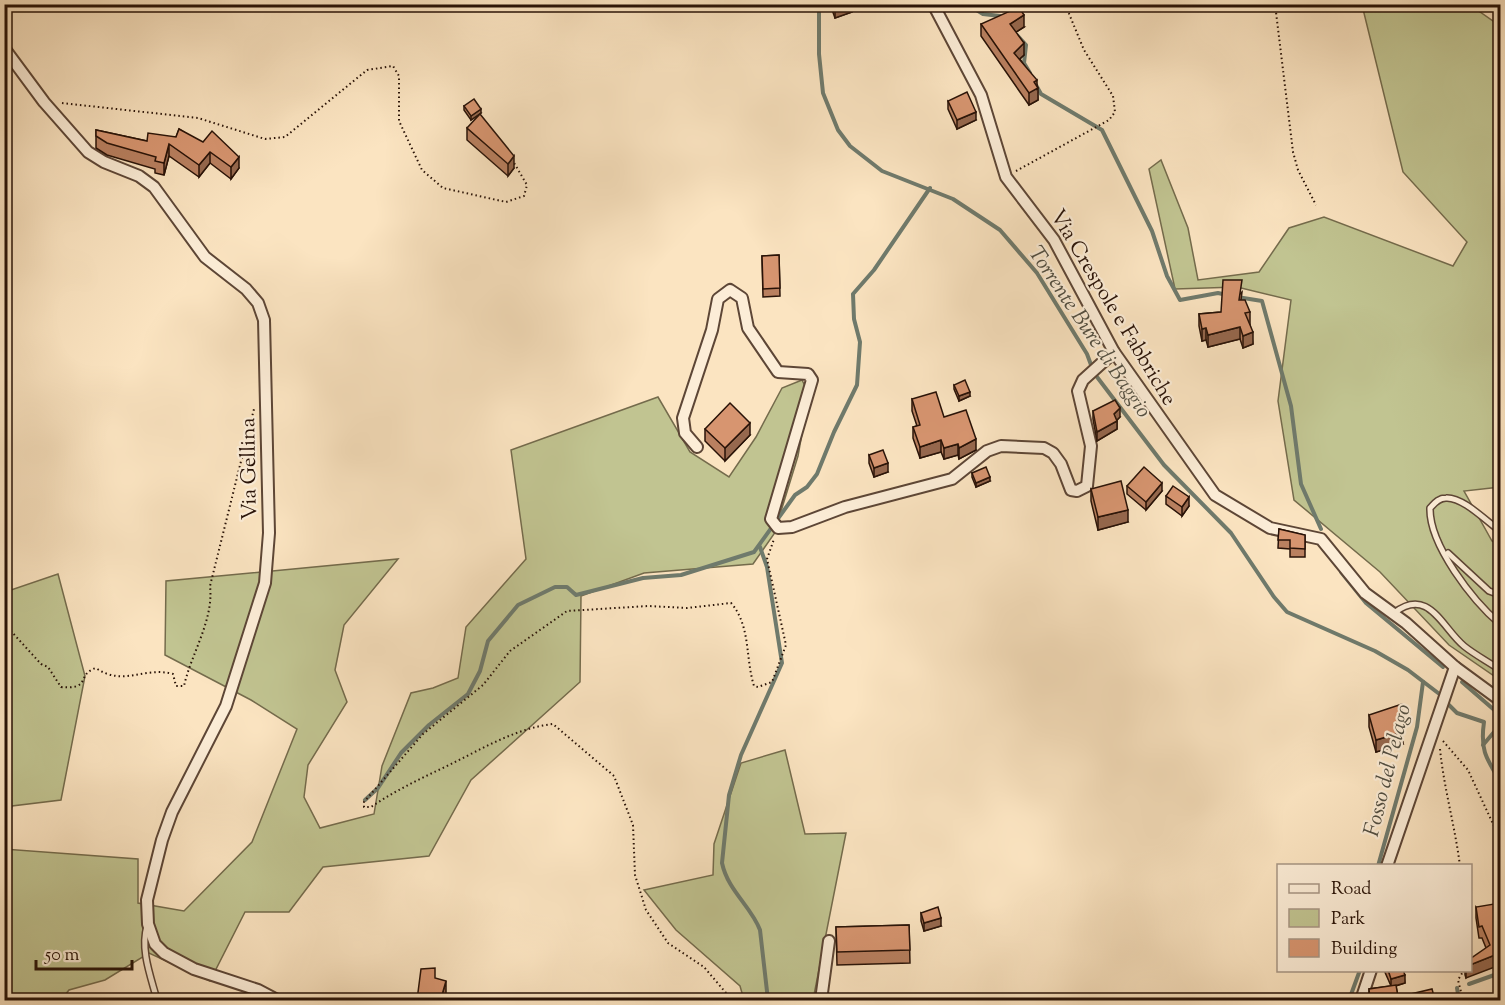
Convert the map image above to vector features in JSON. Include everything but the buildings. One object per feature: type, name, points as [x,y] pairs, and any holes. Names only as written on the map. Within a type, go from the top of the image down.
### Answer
[{"type":"street","name":"Via Crespole e Fabbriche","points":[[933,4],[981,96],[1006,177],[1062,251],[1111,355],[1215,495],[1270,528],[1321,539],[1365,593],[1455,667],[1500,700]]},
{"type":"street","name":"Via Gellina","points":[[4,48],[44,102],[88,152],[104,162],[139,176],[154,187],[205,258],[246,289],[258,303],[264,320],[269,533],[265,582],[226,706],[172,812],[162,840],[147,900],[148,924]]},
{"type":"street","points":[[697,447],[685,433],[683,418],[712,330],[718,299],[730,290],[742,298],[748,328],[770,364],[778,372],[808,374],[812,380],[771,519],[778,528],[792,527],[845,507],[952,479],[987,452],[1001,446],[1044,448],[1053,453],[1061,464],[1071,490],[1077,491],[1087,486],[1092,460],[1091,446],[1078,397],[1079,386],[1111,355]]},
{"type":"street","points":[[1388,864],[1455,667]]},
{"type":"street","points":[[148,924],[155,944],[181,963],[258,990],[277,1000]]},
{"type":"street","points":[[821,1000],[829,940]]},
{"type":"street","points":[[1361,1000],[1370,972]]},
{"type":"lane","points":[[1500,531],[1461,503],[1446,497],[1438,500],[1430,508],[1430,519],[1439,543],[1467,590],[1500,624]]},
{"type":"lane","points":[[1439,543],[1463,570],[1489,591],[1500,595]]},
{"type":"lane","points":[[1393,614],[1405,605],[1417,603],[1427,608],[1441,619],[1463,646],[1500,670]]},
{"type":"lane","points":[[148,924],[144,937],[147,961],[157,1000]]},
{"type":"path","points":[[1006,177],[1109,120],[1115,112],[1113,96],[1084,50],[1065,4]]},
{"type":"path","points":[[1275,4],[1293,152],[1298,170],[1316,205]]},
{"type":"path","points":[[44,102],[198,118],[265,139],[285,137],[367,70],[393,66],[399,76],[399,121],[422,170],[443,188],[506,202],[524,196],[527,185],[511,158]]},
{"type":"path","points":[[4,619],[10,630],[41,664],[48,667],[61,687],[80,686],[85,676],[96,668],[118,678],[157,671],[168,672],[175,677],[176,686],[184,686],[202,636],[211,594],[210,586],[254,407]]},
{"type":"path","points":[[732,1000],[704,967],[668,943],[646,910],[635,874],[633,825],[614,776],[553,724],[542,725],[495,742],[404,785],[371,807],[364,807],[364,802],[423,734],[483,685],[498,663],[520,642],[567,610],[648,606],[687,608],[731,603],[741,615],[745,625],[748,660],[754,686],[767,686],[772,682],[786,645],[767,559],[778,528]]},
{"type":"path","points":[[1460,864],[1456,830],[1443,782],[1439,736],[1468,771],[1500,839]]},
{"type":"path","points":[[1463,972],[1458,980],[1463,1000]]},
{"type":"green space","points":[[1362,5],[1470,5],[1500,26],[1500,487],[1464,491],[1492,541],[1500,546],[1500,680],[1449,645],[1380,572],[1294,500],[1278,401],[1291,300],[1237,287],[1175,289],[1149,169],[1161,160],[1188,228],[1198,280],[1259,272],[1289,228],[1324,217],[1453,266],[1467,242],[1403,172]]},
{"type":"green space","points":[[802,380],[809,394],[798,456],[774,534],[753,564],[644,573],[581,596],[580,682],[471,780],[429,856],[323,867],[289,912],[245,912],[210,981],[149,953],[105,980],[69,990],[61,1000],[5,1000],[4,849],[138,859],[138,903],[184,911],[252,842],[297,729],[251,700],[165,655],[166,581],[398,559],[344,625],[335,670],[347,702],[308,765],[304,797],[320,828],[374,814],[382,766],[411,693],[433,688],[458,678],[466,627],[526,559],[511,450],[658,397],[690,452],[729,477],[756,437],[782,388]]},
{"type":"green space","points":[[58,574],[85,676],[61,800],[12,806],[5,830],[5,592]]},
{"type":"green space","points":[[785,750],[805,834],[846,833],[813,1000],[744,1000],[740,986],[676,930],[644,890],[713,875],[714,844],[741,763]]},
{"type":"waterway","name":"Torrente Bure di Baggio","points":[[819,4],[819,54],[823,93],[838,130],[850,146],[882,171],[953,199],[1000,230],[1037,273],[1087,354],[1094,373],[1164,465],[1231,533],[1274,597],[1287,612],[1375,651],[1408,670],[1442,696]]},
{"type":"waterway","points":[[967,4],[983,14],[1000,16],[1002,19]]},
{"type":"waterway","points":[[1017,35],[1026,45],[1024,63],[1030,73]]},
{"type":"waterway","points":[[1036,85],[1041,94],[1102,130],[1152,231],[1167,276],[1180,300],[1218,293],[1227,295]]},
{"type":"waterway","points":[[365,800],[378,788],[401,753],[429,725],[468,694],[480,671],[488,641],[518,605],[555,587],[567,587],[576,595],[643,578],[681,575],[754,552],[795,495],[807,487],[817,474],[857,385],[860,342],[854,319],[853,294],[874,270],[930,188]]},
{"type":"waterway","points":[[1237,297],[1262,301],[1291,406],[1301,484],[1321,529]]},
{"type":"waterway","points":[[760,547],[767,567],[782,663],[741,755],[729,795],[722,863],[729,882],[760,930],[768,1000]]},
{"type":"waterway","points":[[1341,572],[1366,603],[1443,667]]},
{"type":"waterway","name":"Fosso del Pelago","points":[[1379,864],[1417,727],[1423,682]]},
{"type":"waterway","points":[[1462,682],[1500,715]]},
{"type":"waterway","name":"Torrente Bure di Baggio","points":[[1446,702],[1457,713],[1484,722],[1485,753],[1500,781]]},
{"type":"waterway","points":[[1483,745],[1500,725]]},
{"type":"waterway","name":"Fosso del Pelago","points":[[1349,1000],[1359,972]]},
{"type":"waterway","points":[[1469,984],[1500,973]]},
{"type":"waterway","points":[[1457,988],[1459,1000]]}]
